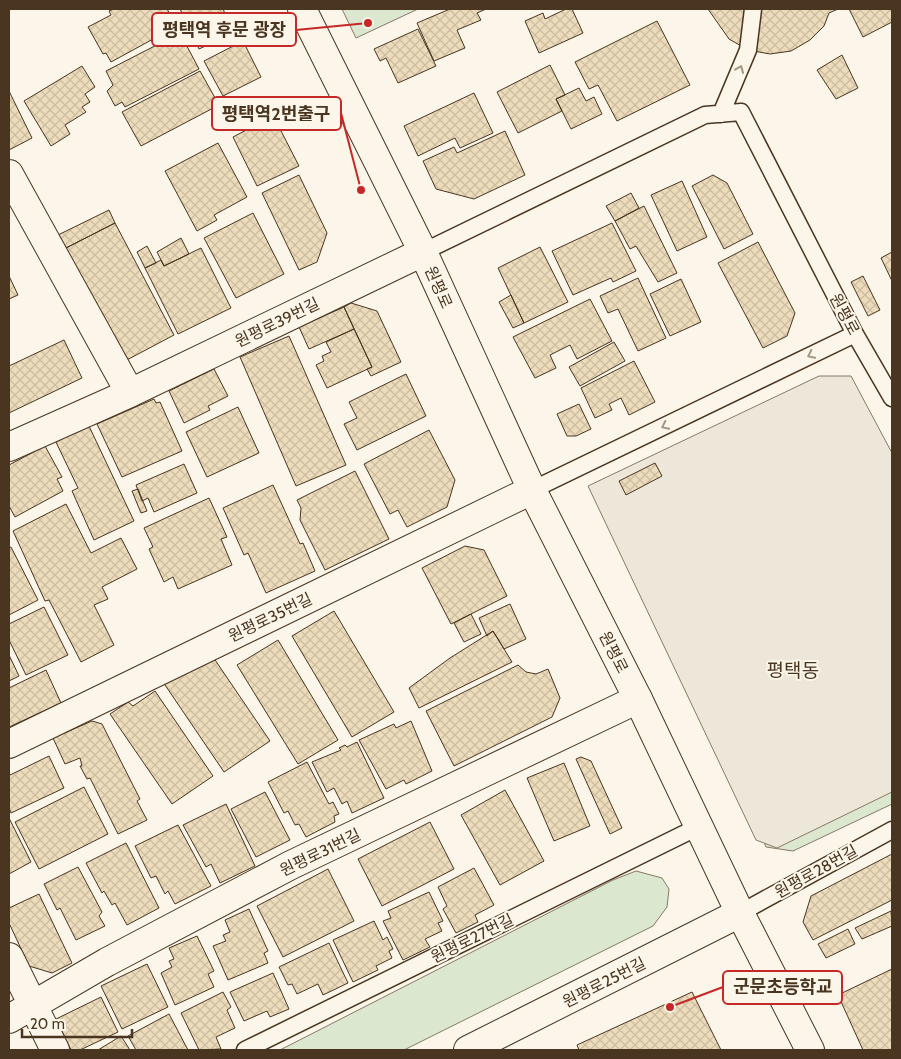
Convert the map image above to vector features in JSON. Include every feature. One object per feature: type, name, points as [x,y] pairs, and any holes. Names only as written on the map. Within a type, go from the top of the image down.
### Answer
[{"type":"street","name":"원평로","points":[[302,9],[424,252],[532,490],[638,699],[740,913],[810,1050]]},
{"type":"street","points":[[9,174],[130,393]]},
{"type":"street","name":"원평로39번길","points":[[9,447],[130,393],[424,252]]},
{"type":"street","name":"원평로35번길","points":[[9,744],[532,490]]},
{"type":"street","name":"원평로31번길","points":[[9,1019],[33,1007],[107,962],[291,865],[638,699]]},
{"type":"street","name":"원평로25번길","points":[[468,1050],[740,913]]},
{"type":"street","points":[[9,957],[55,1050]]},
{"type":"lane","points":[[721,114],[748,50],[753,9]]},
{"type":"lane","name":"원평로","points":[[424,252],[705,115],[740,112],[855,334],[892,398]]},
{"type":"lane","points":[[532,490],[855,334]]},
{"type":"lane","name":"원평로27번길","points":[[245,1050],[700,826]]},
{"type":"lane","name":"원평로28번길","points":[[740,913],[892,830]]},
{"type":"green space","points":[[342,9],[418,9],[356,38]]},
{"type":"green space","points":[[892,766],[892,804],[793,851],[766,847],[760,833]]},
{"type":"green space","points":[[636,871],[662,878],[669,889],[667,907],[653,926],[404,1050],[280,1050],[613,880]]},
{"type":"shaded area","points":[[819,376],[851,376],[892,453],[892,792],[777,848],[756,840],[588,486]]},
{"type":"building","points":[[114,9],[167,9],[177,26],[111,62],[106,53],[103,54],[88,27],[111,15],[109,11]]},
{"type":"building","points":[[180,9],[223,9],[234,33],[199,49]]},
{"type":"building","points":[[450,9],[486,9],[477,13],[481,20],[457,30],[465,48],[434,61],[417,23]]},
{"type":"building","points":[[566,9],[572,9],[583,33],[539,53],[525,21],[543,13],[545,19]]},
{"type":"building","points":[[708,9],[838,9],[829,13],[824,26],[810,40],[791,51],[770,54],[748,50],[729,39]]},
{"type":"building","points":[[849,9],[892,9],[892,22],[863,37]]},
{"type":"building","points":[[657,21],[690,85],[617,121],[598,85],[589,89],[575,62]]},
{"type":"building","points":[[418,29],[436,66],[398,83],[386,58],[380,61],[374,49]]},
{"type":"building","points":[[180,33],[199,69],[125,107],[122,102],[115,106],[107,91],[113,85],[106,71]]},
{"type":"building","points":[[243,41],[261,77],[223,96],[204,61]]},
{"type":"building","points":[[842,55],[858,88],[836,99],[817,70]]},
{"type":"building","points":[[550,65],[565,95],[556,99],[562,111],[518,133],[497,92]]},
{"type":"building","points":[[82,66],[95,87],[85,94],[90,102],[82,107],[86,112],[65,125],[70,134],[51,146],[24,101]]},
{"type":"building","points":[[200,71],[219,105],[141,146],[122,112]]},
{"type":"building","points":[[579,88],[586,101],[594,97],[602,114],[571,129],[556,99]]},
{"type":"building","points":[[9,91],[32,138],[9,150]]},
{"type":"building","points":[[474,93],[493,133],[460,148],[455,138],[418,156],[404,126]]},
{"type":"building","points":[[258,124],[280,129],[299,166],[257,186],[233,137]]},
{"type":"building","points":[[505,131],[525,175],[474,199],[436,189],[423,161],[454,147],[457,153]]},
{"type":"building","points":[[218,143],[247,197],[214,215],[217,220],[197,231],[165,171]]},
{"type":"building","points":[[299,175],[327,233],[317,262],[299,270],[262,193]]},
{"type":"building","points":[[713,175],[727,183],[753,234],[724,249],[692,186]]},
{"type":"building","points":[[682,181],[707,237],[677,251],[651,195]]},
{"type":"building","points":[[631,193],[639,208],[615,221],[606,206]]},
{"type":"building","points":[[644,206],[677,273],[658,282],[636,246],[630,249],[615,221]]},
{"type":"building","points":[[109,210],[115,223],[64,249],[56,236]]},
{"type":"building","points":[[253,213],[284,274],[236,298],[204,238]]},
{"type":"building","points":[[115,223],[174,335],[123,362],[64,249]]},
{"type":"building","points":[[612,223],[636,271],[613,282],[611,278],[573,295],[552,251]]},
{"type":"building","points":[[181,238],[189,254],[164,266],[157,252]]},
{"type":"building","points":[[758,242],[795,313],[787,336],[763,348],[718,263]]},
{"type":"building","points":[[147,246],[156,263],[145,268],[137,252]]},
{"type":"building","points":[[540,247],[568,302],[524,323],[498,268]]},
{"type":"building","points":[[201,248],[231,308],[178,334],[145,268],[161,260],[164,266]]},
{"type":"building","points":[[892,252],[892,281],[881,258]]},
{"type":"building","points":[[9,276],[18,295],[9,299]]},
{"type":"building","points":[[863,276],[880,310],[868,316],[851,282]]},
{"type":"building","points":[[638,278],[666,338],[638,351],[618,309],[608,313],[600,296]]},
{"type":"building","points":[[681,279],[701,322],[670,336],[650,294]]},
{"type":"building","points":[[511,295],[524,323],[513,328],[499,302]]},
{"type":"building","points":[[590,299],[612,341],[577,359],[570,345],[550,355],[556,368],[535,378],[513,337]]},
{"type":"building","points":[[351,303],[377,311],[401,362],[371,376],[367,369],[372,367],[344,307]]},
{"type":"building","points":[[344,307],[354,329],[309,349],[299,327]]},
{"type":"building","points":[[354,329],[372,367],[327,388],[316,365],[324,361],[322,356],[331,352],[326,342]]},
{"type":"building","points":[[289,336],[346,465],[296,486],[240,357]]},
{"type":"building","points":[[64,340],[82,378],[9,413],[9,366]]},
{"type":"building","points":[[614,342],[625,361],[580,386],[569,367]]},
{"type":"building","points":[[634,361],[655,402],[629,415],[621,398],[609,404],[612,410],[595,418],[581,388]]},
{"type":"building","points":[[214,369],[228,396],[208,406],[210,410],[184,423],[169,391]]},
{"type":"building","points":[[406,374],[426,416],[357,450],[344,424],[357,418],[349,402]]},
{"type":"building","points":[[154,399],[156,403],[160,402],[182,451],[122,477],[97,424]]},
{"type":"building","points":[[579,404],[591,429],[576,436],[567,436],[557,414]]},
{"type":"building","points":[[238,407],[259,453],[207,477],[186,432]]},
{"type":"building","points":[[88,424],[134,521],[94,540],[72,491],[78,488],[55,440]]},
{"type":"building","points":[[429,430],[455,480],[447,507],[407,527],[398,510],[390,514],[364,464]]},
{"type":"building","points":[[45,446],[62,477],[57,479],[63,491],[15,517],[9,506],[9,465]]},
{"type":"building","points":[[655,463],[662,476],[626,495],[619,481]]},
{"type":"building","points":[[184,464],[197,493],[154,512],[148,498],[142,501],[136,485]]},
{"type":"building","points":[[355,471],[389,539],[325,570],[300,520],[301,508],[297,500]]},
{"type":"building","points":[[273,485],[300,544],[303,543],[315,571],[266,593],[248,553],[244,555],[223,508]]},
{"type":"building","points":[[138,489],[147,511],[141,513],[132,491]]},
{"type":"building","points":[[209,498],[227,537],[221,539],[232,565],[178,589],[173,577],[164,582],[149,549],[153,547],[144,528]]},
{"type":"building","points":[[66,504],[91,553],[121,538],[137,569],[102,587],[108,599],[94,605],[114,645],[81,662],[49,600],[45,601],[13,531]]},
{"type":"building","points":[[465,546],[484,550],[507,596],[451,624],[422,568]]},
{"type":"building","points":[[11,547],[38,600],[9,615],[9,548]]},
{"type":"building","points":[[510,604],[526,639],[504,649],[493,631],[487,636],[479,618]]},
{"type":"building","points":[[44,607],[68,655],[26,675],[9,640],[9,624]]},
{"type":"building","points":[[334,611],[394,712],[352,737],[292,636]]},
{"type":"building","points":[[471,614],[481,634],[464,642],[454,623]]},
{"type":"building","points":[[493,631],[512,662],[419,708],[409,688],[450,658]]},
{"type":"building","points":[[278,640],[338,740],[298,764],[237,665]]},
{"type":"building","points":[[209,651],[270,741],[224,772],[163,682]]},
{"type":"building","points":[[9,655],[19,676],[9,681]]},
{"type":"building","points":[[518,665],[526,672],[536,674],[548,669],[560,698],[552,717],[454,766],[426,711]]},
{"type":"building","points":[[46,670],[61,703],[9,727],[9,688]]},
{"type":"building","points":[[155,691],[213,776],[172,804],[110,714],[128,702],[133,706]]},
{"type":"building","points":[[92,721],[102,724],[140,799],[137,801],[147,820],[118,834],[90,778],[87,779],[80,766],[82,766],[80,758],[65,764],[53,738]]},
{"type":"building","points":[[411,721],[432,771],[406,784],[404,780],[386,789],[359,740],[394,724],[396,728]]},
{"type":"building","points":[[357,742],[384,798],[352,813],[347,801],[342,804],[334,788],[327,792],[312,762],[341,750],[339,748],[345,745],[347,747]]},
{"type":"building","points":[[49,756],[64,788],[11,813],[9,808],[9,773],[10,775]]},
{"type":"building","points":[[581,757],[591,761],[622,828],[610,834],[576,759]]},
{"type":"building","points":[[307,762],[329,804],[333,802],[339,814],[334,816],[335,822],[306,837],[299,824],[295,825],[288,811],[284,813],[268,782]]},
{"type":"building","points":[[564,763],[590,826],[554,841],[527,778]]},
{"type":"building","points":[[84,787],[108,834],[39,869],[15,822]]},
{"type":"building","points":[[505,790],[544,861],[500,885],[461,815]]},
{"type":"building","points":[[265,792],[290,840],[256,857],[231,809]]},
{"type":"building","points":[[226,804],[255,866],[220,883],[211,864],[206,867],[183,825]]},
{"type":"building","points":[[9,818],[31,862],[9,874]]},
{"type":"building","points":[[430,822],[454,869],[382,906],[358,859]]},
{"type":"building","points":[[178,825],[211,886],[175,904],[168,891],[165,894],[156,876],[151,878],[135,846]]},
{"type":"building","points":[[126,843],[159,908],[127,925],[115,903],[112,905],[104,891],[102,893],[86,863]]},
{"type":"building","points":[[892,854],[892,900],[813,940],[803,922],[811,896]]},
{"type":"building","points":[[78,867],[102,912],[99,916],[105,926],[76,940],[60,908],[57,910],[44,884]]},
{"type":"building","points":[[474,868],[494,905],[475,915],[478,922],[456,933],[443,909],[447,906],[438,887]]},
{"type":"building","points":[[328,869],[354,921],[283,957],[257,906]]},
{"type":"building","points":[[429,892],[443,921],[438,923],[442,931],[425,939],[430,947],[403,960],[383,921],[391,918],[388,911]]},
{"type":"building","points":[[39,894],[72,963],[52,973],[29,966],[9,923],[9,908]]},
{"type":"building","points":[[249,909],[268,951],[264,953],[268,963],[228,980],[213,946],[226,941],[223,935],[230,932],[225,920]]},
{"type":"building","points":[[891,911],[892,926],[862,939],[855,928]]},
{"type":"building","points":[[374,921],[383,940],[387,937],[393,949],[389,951],[392,958],[376,966],[378,970],[353,982],[333,940]]},
{"type":"building","points":[[848,929],[855,944],[826,958],[818,944]]},
{"type":"building","points":[[197,936],[214,971],[208,974],[214,987],[175,1005],[161,973],[172,967],[169,961],[174,959],[169,948]]},
{"type":"building","points":[[329,943],[348,983],[323,995],[318,984],[297,994],[292,984],[288,985],[279,967]]},
{"type":"building","points":[[147,964],[168,1007],[122,1029],[101,986]]},
{"type":"building","points":[[892,969],[892,1050],[863,1050],[838,995]]},
{"type":"building","points":[[273,973],[289,1009],[270,1017],[267,1011],[244,1021],[230,992]]},
{"type":"building","points":[[223,992],[231,1007],[227,1010],[235,1028],[216,1037],[221,1049],[199,1050],[181,1013]]},
{"type":"building","points":[[692,992],[721,1050],[579,1050],[577,1045]]},
{"type":"building","points":[[101,997],[118,1032],[80,1050],[71,1050],[56,1019]]},
{"type":"building","points":[[169,1014],[188,1050],[136,1050],[128,1036]]},
{"type":"building","points":[[121,1036],[130,1050],[98,1050]]},
{"type":"place","name":"평택역 후문 광장","points":[[368,23]]},
{"type":"place","name":"평택역2번출구","points":[[361,190]]},
{"type":"place","name":"군문초등학교","points":[[670,1007]]},
{"type":"district","name":"평택동","points":[[793,670]]}]
